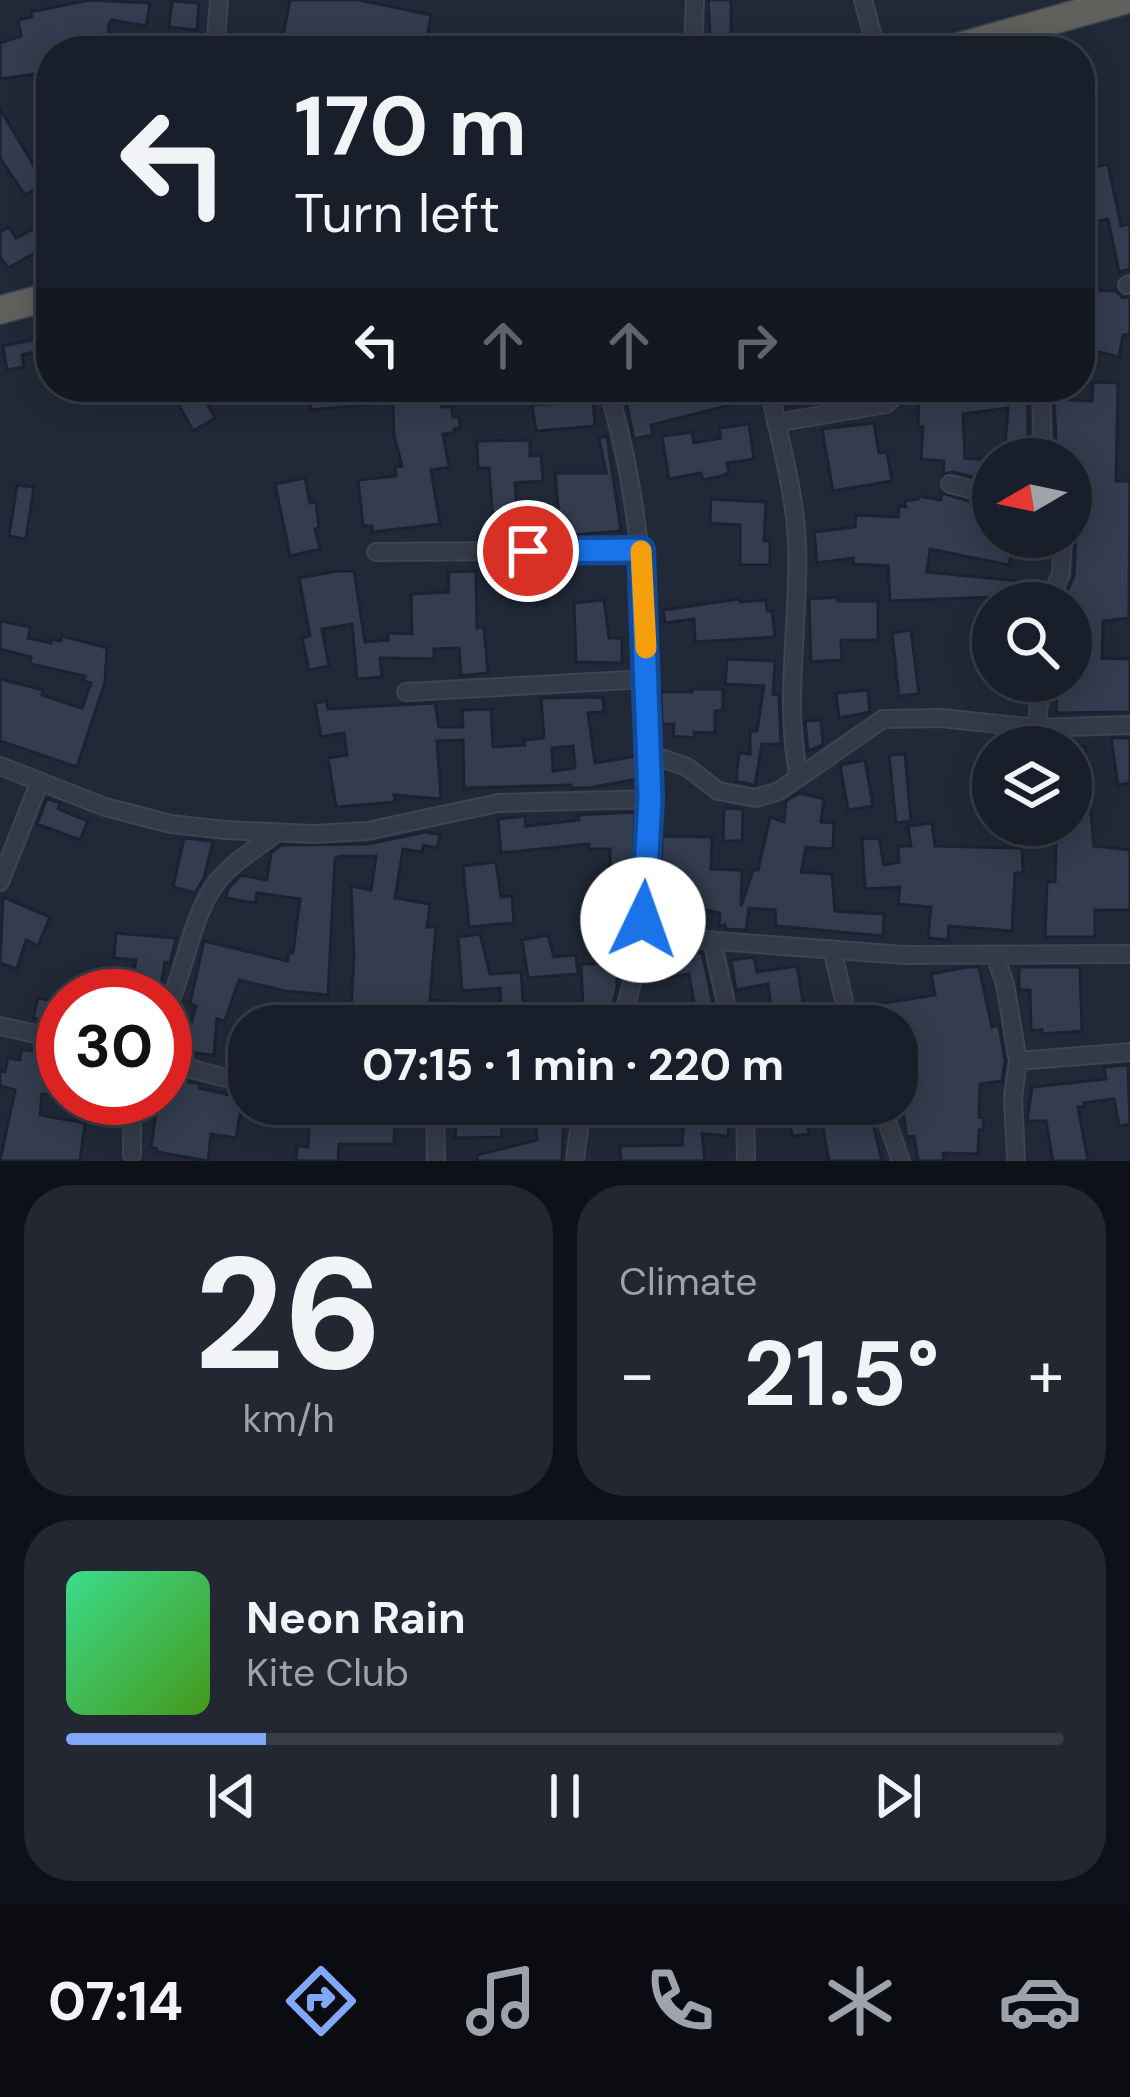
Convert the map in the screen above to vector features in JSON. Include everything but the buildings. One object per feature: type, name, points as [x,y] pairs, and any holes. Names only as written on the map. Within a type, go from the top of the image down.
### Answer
[{"type":"highway","points":[[990,36],[1083,6],[1125,0]]},
{"type":"highway","points":[[0,310],[36,300]]},
{"type":"street","points":[[216,36],[219,0]]},
{"type":"street","points":[[693,36],[694,0]]},
{"type":"street","points":[[862,0],[873,36]]},
{"type":"street","points":[[612,402],[622,434],[641,550],[650,754],[645,928],[625,1005]]},
{"type":"street","points":[[772,402],[796,533],[791,680],[799,778]]},
{"type":"street","points":[[776,424],[888,402]]},
{"type":"street","points":[[1041,402],[1042,438]]},
{"type":"street","points":[[950,484],[972,490]]},
{"type":"street","points":[[376,552],[641,550]]},
{"type":"street","points":[[406,692],[648,679]]},
{"type":"street","points":[[650,754],[686,767],[731,796],[756,798],[779,791],[883,719],[941,718],[1017,726]]},
{"type":"street","points":[[1092,726],[1130,725]]},
{"type":"street","points":[[0,766],[105,807],[171,824],[277,832],[367,831],[498,803],[650,799]]},
{"type":"street","points":[[0,881],[40,781]]},
{"type":"street","points":[[184,969],[211,890],[277,832]]},
{"type":"street","points":[[645,928],[650,935],[832,949],[995,956],[1130,954]]},
{"type":"street","points":[[712,940],[726,1005]]},
{"type":"street","points":[[832,949],[845,1005]]},
{"type":"street","points":[[995,956],[1005,984],[1018,1061],[1012,1097],[1016,1161]]},
{"type":"street","points":[[1,1032],[36,1037]]},
{"type":"street","points":[[1018,1061],[1130,1052]]},
{"type":"street","points":[[192,1069],[228,1078]]},
{"type":"street","points":[[132,1125],[132,1154]]},
{"type":"street","points":[[435,1125],[436,1161]]},
{"type":"street","points":[[575,1161],[579,1125]]},
{"type":"street","points":[[746,1125],[746,1161]]},
{"type":"street","points":[[888,1125],[901,1161]]},
{"type":"slow traffic","points":[[641,551],[646,648]]},
{"type":"route","points":[[528,551],[641,550],[650,799],[643,920]]}]
